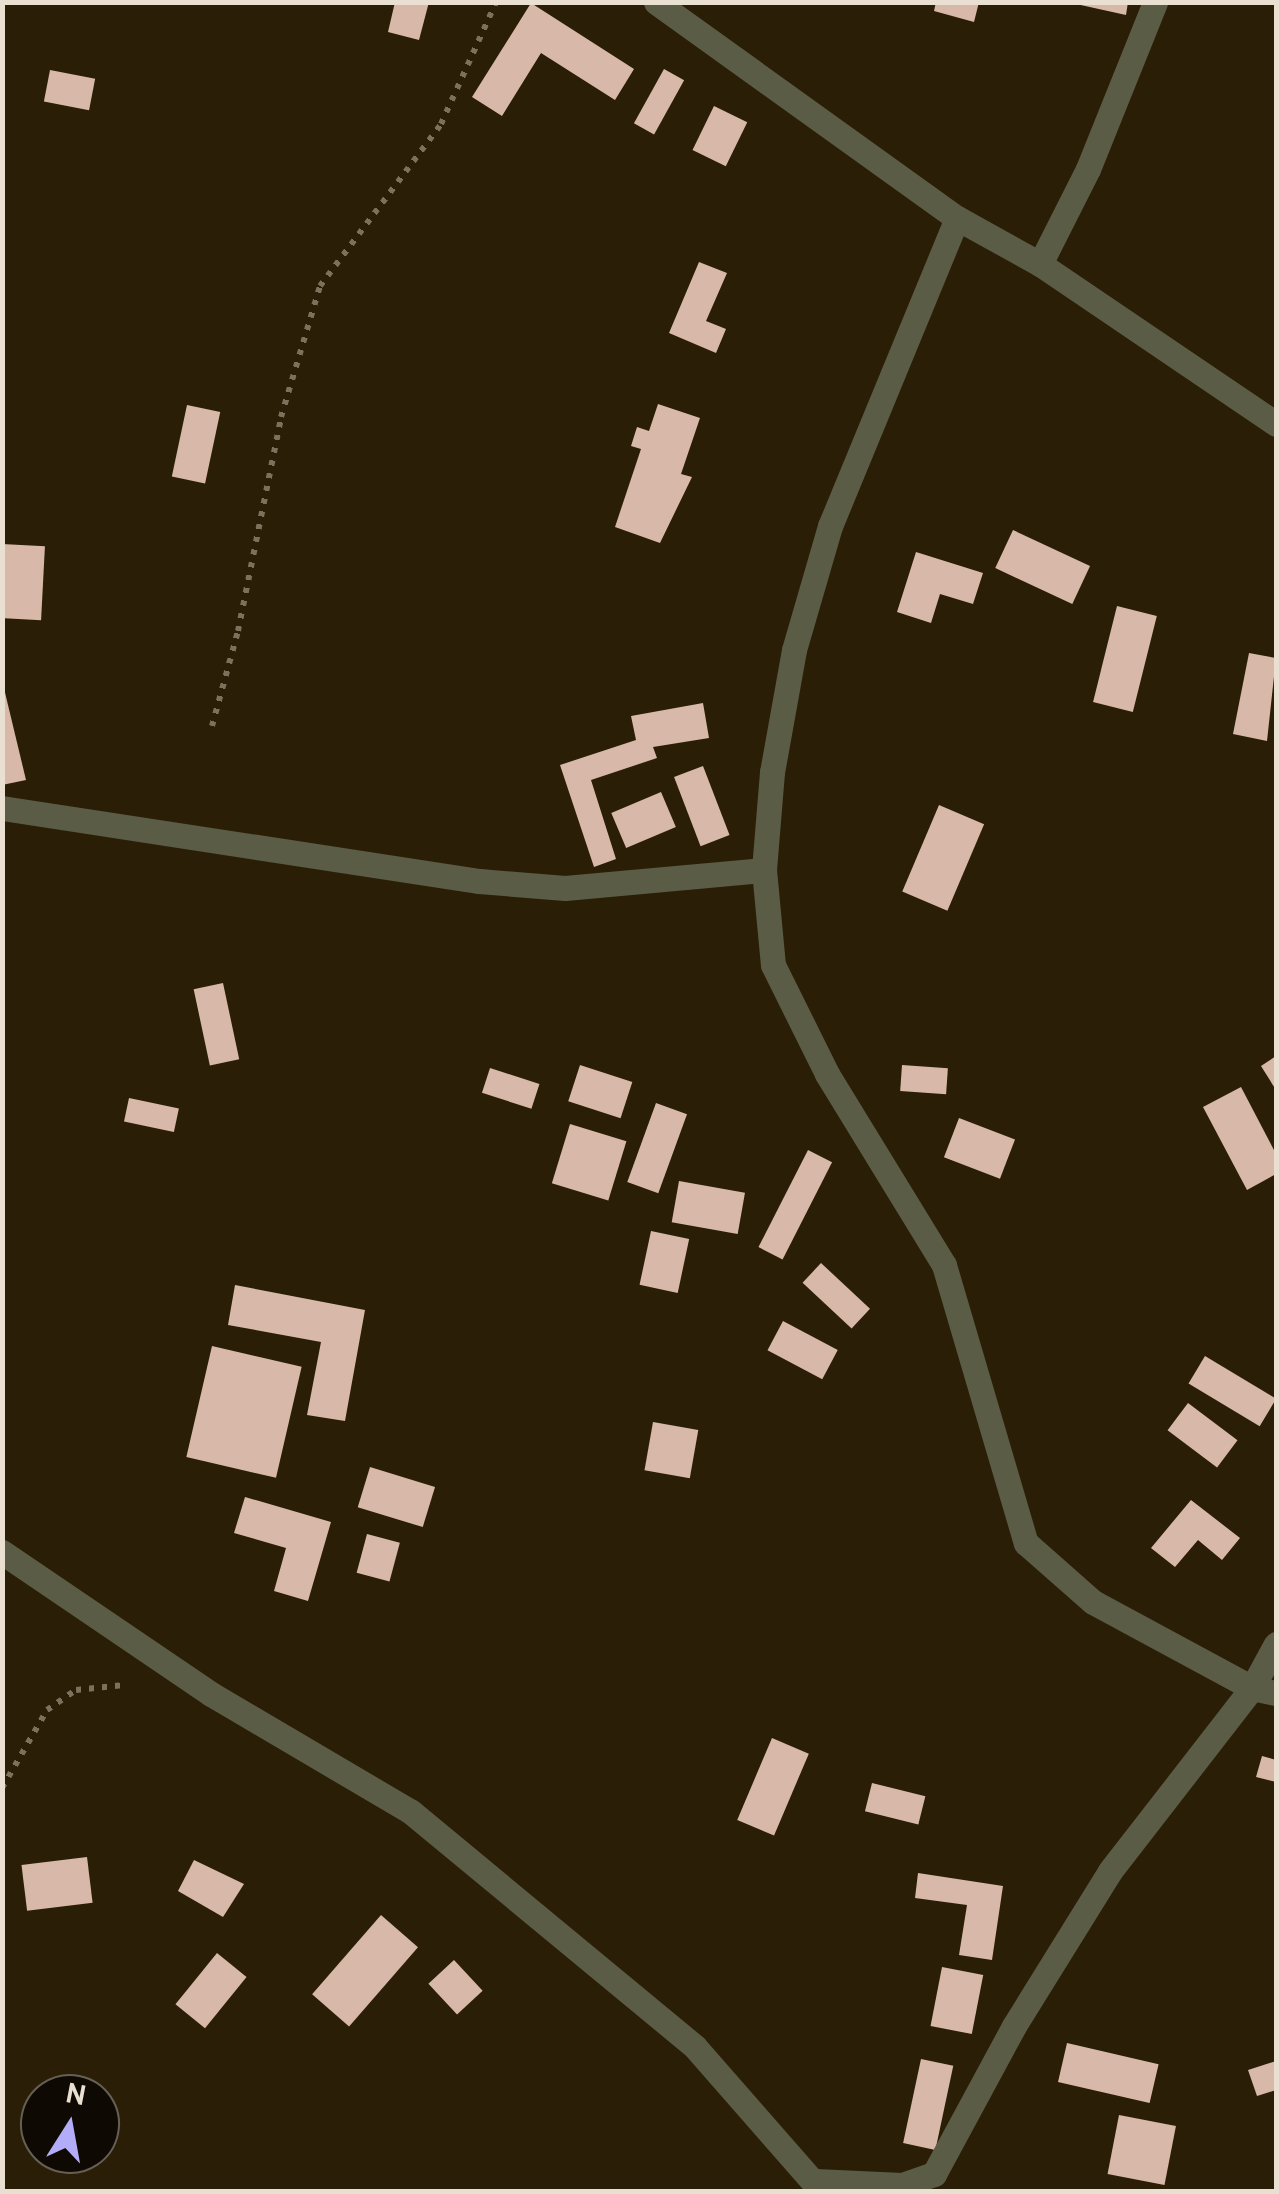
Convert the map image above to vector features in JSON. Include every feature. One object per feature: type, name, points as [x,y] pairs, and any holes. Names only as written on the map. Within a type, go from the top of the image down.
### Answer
[{"type":"street","points":[[656,2],[957,218],[1040,264],[1276,424]]},
{"type":"street","points":[[1040,264],[1088,169],[1156,2]]},
{"type":"street","points":[[957,218],[811,582],[778,734],[764,870],[765,923],[783,993],[944,1265],[1026,1543],[1094,1602],[1264,1691]]},
{"type":"street","points":[[2,808],[330,863],[530,886],[654,884],[764,870]]},
{"type":"street","points":[[2,1552],[211,1694],[410,1810],[695,2047],[819,2186],[902,2185],[934,2174],[1014,2026],[1110,1871],[1264,1691],[1276,1644]]},
{"type":"path","points":[[212,726],[238,631],[281,416],[320,286],[441,124],[496,2]]},
{"type":"path","points":[[2,1788],[47,1710],[76,1690],[133,1684]]},
{"type":"building","points":[[395,2],[429,2],[419,40],[388,32]]},
{"type":"building","points":[[936,2],[979,2],[974,22],[934,11]]},
{"type":"building","points":[[1067,2],[1128,2],[1126,15]]},
{"type":"building","points":[[531,3],[634,69],[615,100],[541,53],[502,116],[472,97]]},
{"type":"building","points":[[664,69],[684,80],[654,134],[634,123]]},
{"type":"building","points":[[50,70],[95,79],[89,110],[44,101]]},
{"type":"building","points":[[714,106],[747,122],[726,166],[693,150]]},
{"type":"building","points":[[699,262],[727,273],[706,321],[726,329],[716,353],[669,333]]},
{"type":"building","points":[[658,404],[700,418],[681,474],[692,477],[660,543],[615,527],[641,449],[631,446],[637,427],[649,431]]},
{"type":"building","points":[[187,405],[220,412],[205,483],[172,476]]},
{"type":"building","points":[[1013,530],[1090,566],[1072,604],[995,568]]},
{"type":"building","points":[[2,544],[45,546],[41,620],[2,618]]},
{"type":"building","points":[[916,552],[983,573],[973,604],[940,594],[931,623],[897,612]]},
{"type":"building","points":[[1117,606],[1157,616],[1133,712],[1093,702]]},
{"type":"building","points":[[1249,653],[1276,658],[1267,741],[1233,734]]},
{"type":"building","points":[[2,680],[26,780],[2,785]]},
{"type":"building","points":[[703,703],[709,738],[653,747],[657,758],[591,780],[616,859],[594,867],[560,765],[636,740],[631,716]]},
{"type":"building","points":[[703,766],[730,835],[701,846],[674,777]]},
{"type":"building","points":[[661,792],[676,827],[626,848],[611,813]]},
{"type":"building","points":[[939,805],[984,824],[947,911],[902,892]]},
{"type":"building","points":[[223,983],[239,1059],[210,1066],[194,989]]},
{"type":"building","points":[[1276,1056],[1276,1090],[1261,1066]]},
{"type":"building","points":[[580,1065],[632,1082],[621,1118],[568,1101]]},
{"type":"building","points":[[902,1065],[948,1068],[946,1094],[900,1091]]},
{"type":"building","points":[[490,1068],[539,1084],[531,1109],[482,1093]]},
{"type":"building","points":[[1241,1087],[1276,1154],[1276,1174],[1247,1190],[1203,1107]]},
{"type":"building","points":[[129,1098],[179,1109],[174,1132],[124,1121]]},
{"type":"building","points":[[656,1103],[687,1114],[658,1193],[627,1182]]},
{"type":"building","points":[[959,1118],[1015,1140],[1000,1179],[944,1157]]},
{"type":"building","points":[[570,1124],[626,1141],[608,1201],[552,1183]]},
{"type":"building","points":[[808,1150],[832,1162],[783,1259],[759,1247]]},
{"type":"building","points":[[679,1181],[745,1193],[738,1234],[672,1222]]},
{"type":"building","points":[[651,1231],[689,1239],[678,1293],[640,1285]]},
{"type":"building","points":[[821,1263],[870,1309],[852,1328],[803,1283]]},
{"type":"building","points":[[235,1285],[365,1310],[345,1421],[307,1415],[321,1342],[228,1325]]},
{"type":"building","points":[[783,1321],[838,1350],[822,1379],[768,1350]]},
{"type":"building","points":[[212,1346],[302,1367],[276,1478],[186,1457]]},
{"type":"building","points":[[1205,1356],[1276,1399],[1260,1426],[1189,1383]]},
{"type":"building","points":[[1188,1403],[1238,1440],[1217,1467],[1168,1430]]},
{"type":"building","points":[[653,1422],[698,1430],[690,1478],[644,1470]]},
{"type":"building","points":[[370,1467],[435,1487],[423,1527],[358,1507]]},
{"type":"building","points":[[245,1497],[331,1522],[308,1601],[274,1591],[286,1548],[234,1533]]},
{"type":"building","points":[[1191,1500],[1240,1538],[1222,1560],[1198,1540],[1175,1567],[1151,1548]]},
{"type":"building","points":[[367,1534],[400,1543],[389,1581],[357,1573]]},
{"type":"building","points":[[772,1738],[809,1754],[774,1836],[737,1820]]},
{"type":"building","points":[[1262,1756],[1276,1760],[1276,1782],[1256,1777]]},
{"type":"building","points":[[872,1783],[925,1796],[918,1824],[865,1811]]},
{"type":"building","points":[[87,1857],[93,1903],[27,1911],[21,1865]]},
{"type":"building","points":[[194,1860],[244,1884],[223,1917],[178,1891]]},
{"type":"building","points":[[918,1873],[1003,1886],[992,1960],[959,1955],[967,1905],[915,1898]]},
{"type":"building","points":[[381,1915],[418,1947],[349,2026],[312,1994]]},
{"type":"building","points":[[217,1953],[247,1977],[205,2028],[175,2004]]},
{"type":"building","points":[[454,1960],[483,1991],[457,2015],[428,1984]]},
{"type":"building","points":[[942,1967],[983,1975],[972,2034],[931,2026]]},
{"type":"building","points":[[1067,2043],[1159,2064],[1150,2103],[1058,2082]]},
{"type":"building","points":[[921,2059],[953,2066],[935,2150],[903,2143]]},
{"type":"building","points":[[1276,2061],[1276,2090],[1257,2096],[1248,2070]]},
{"type":"building","points":[[1119,2115],[1176,2126],[1164,2185],[1108,2174]]}]
